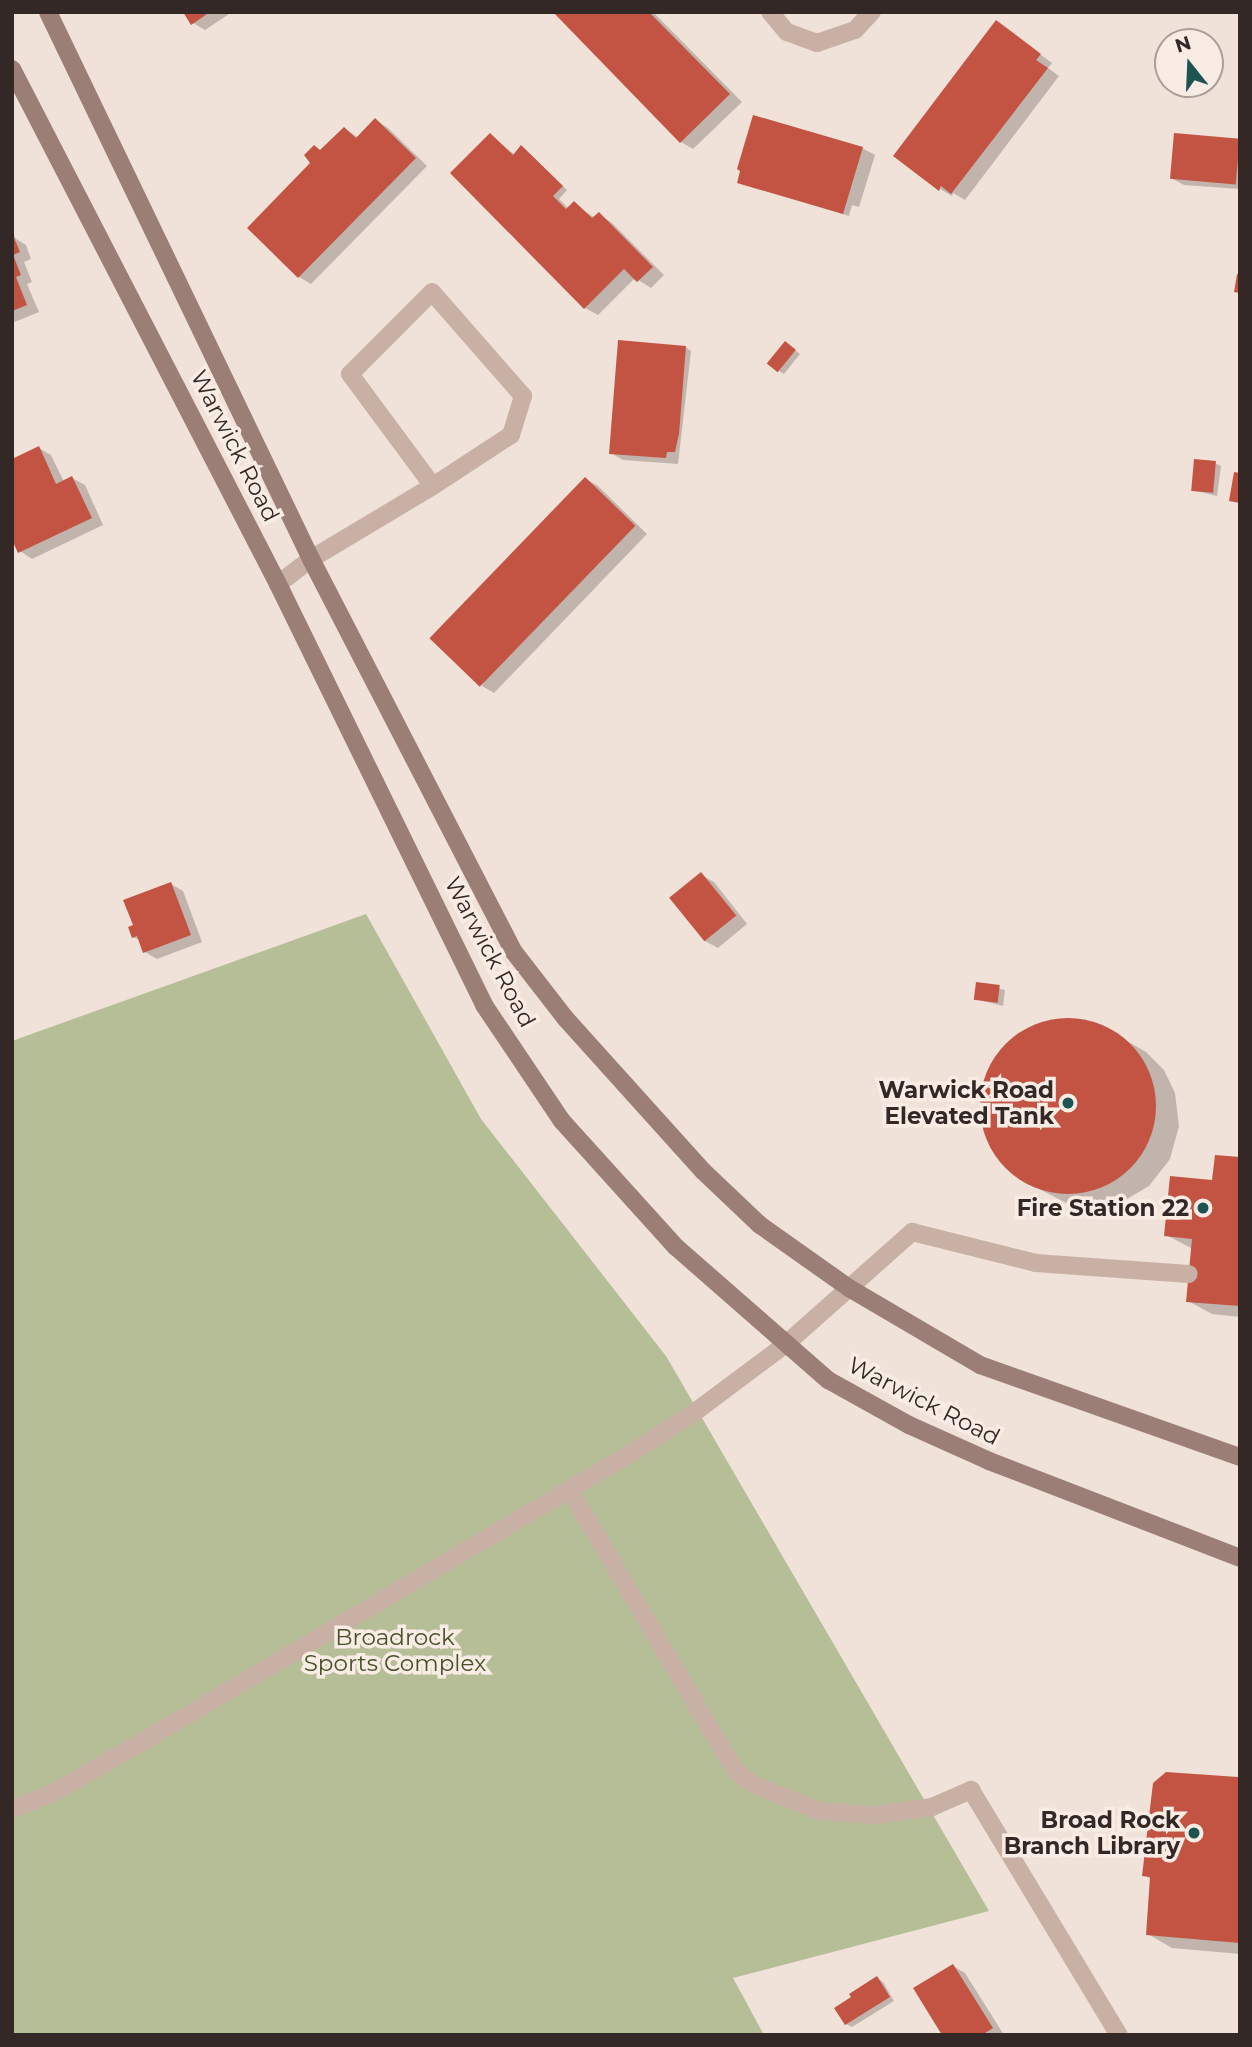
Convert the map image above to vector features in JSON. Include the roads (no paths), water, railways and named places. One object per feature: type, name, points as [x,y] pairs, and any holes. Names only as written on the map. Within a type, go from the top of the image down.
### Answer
[{"type":"main road","name":"Warwick Road","points":[[48,12],[311,559],[514,953],[566,1018],[703,1171],[760,1225],[849,1288],[980,1365],[1240,1457]]},
{"type":"main road","name":"Warwick Road","points":[[12,69],[278,584],[484,1005],[562,1121],[676,1247],[828,1380],[909,1426],[989,1461],[1240,1558]]},
{"type":"street","points":[[770,12],[787,32],[817,43],[855,30],[872,12]]},
{"type":"street","points":[[278,584],[311,559],[433,486],[511,435],[523,396],[432,292],[350,374],[433,486]]},
{"type":"street","points":[[12,1809],[53,1793],[571,1492],[695,1412],[786,1344],[912,1232],[1036,1263],[1189,1273]]},
{"type":"street","points":[[571,1492],[735,1770],[752,1784],[819,1811],[876,1815],[932,1807],[971,1790],[1119,2035]]},
{"type":"place","name":"Warwick Road Elevated Tank","points":[[1068,1103]]},
{"type":"place","name":"Fire Station 22","points":[[1203,1208]]},
{"type":"place","name":"Broad Rock Branch Library","points":[[1194,1833]]},
{"type":"park label","name":"Broadrock Sports Complex","points":[[395,1650]]}]
